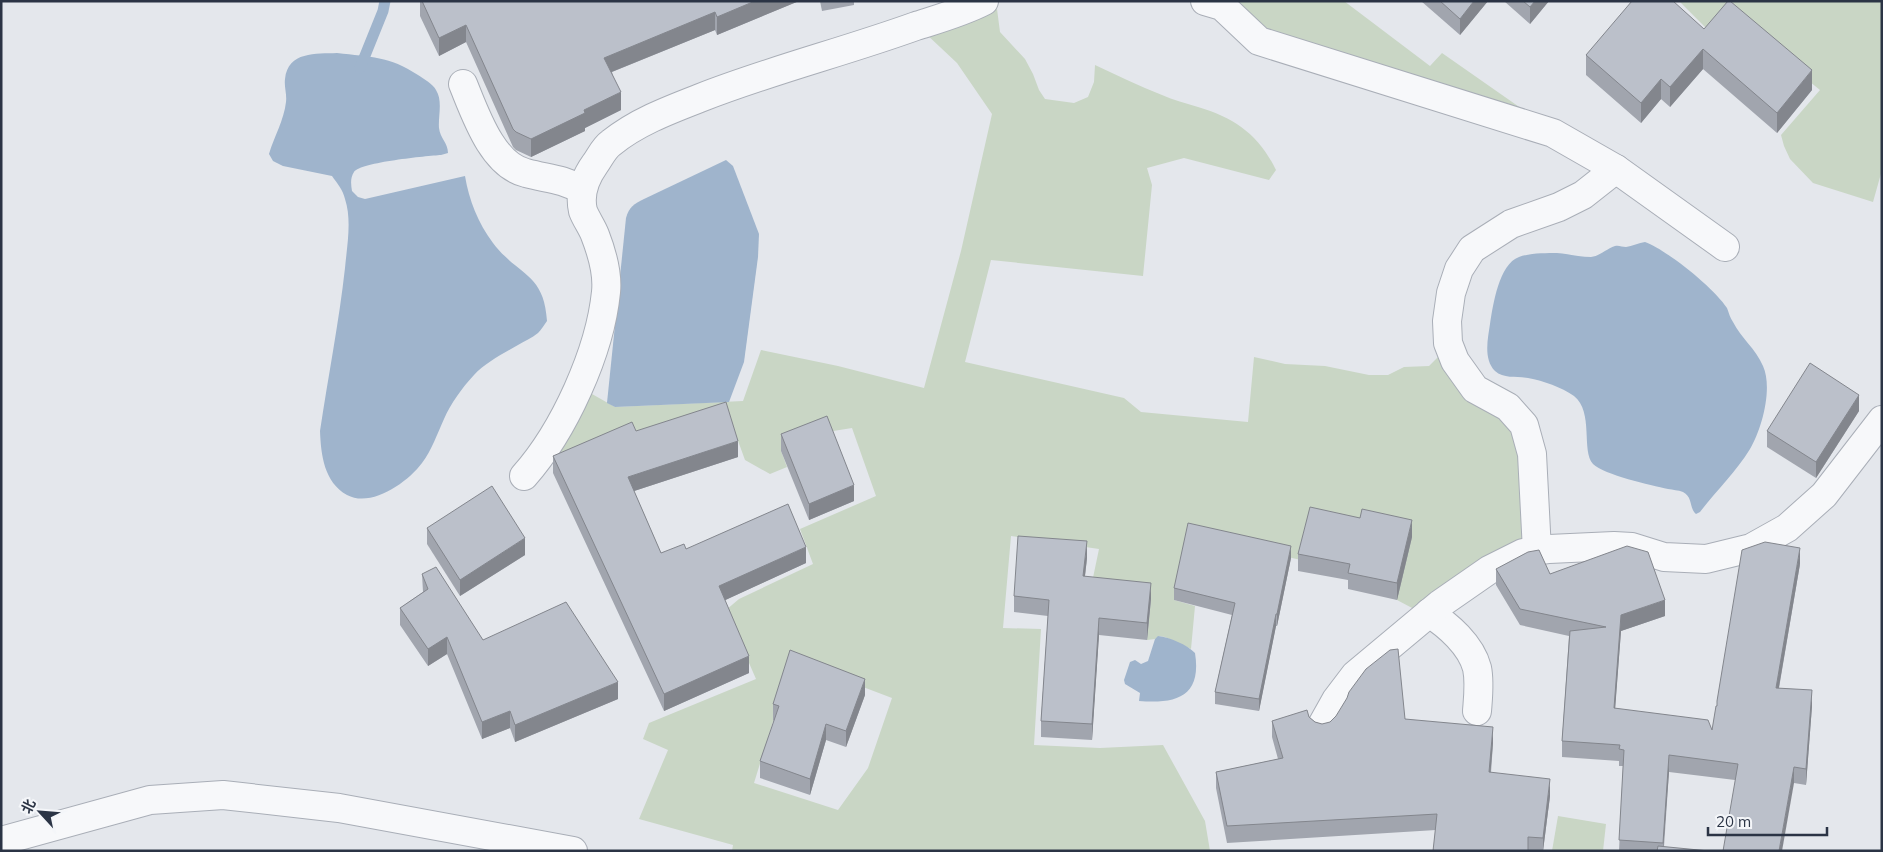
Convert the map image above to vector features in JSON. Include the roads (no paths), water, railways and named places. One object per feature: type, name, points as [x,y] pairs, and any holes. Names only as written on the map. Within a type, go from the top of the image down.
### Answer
[{"type":"street","points":[[524,476],[540,458],[578,389],[592,354],[602,316],[606,290],[605,266],[595,236],[583,211],[582,190],[588,173],[609,144],[636,126],[665,112],[758,76],[868,43],[984,1]]},
{"type":"street","points":[[1205,1],[1222,6],[1259,42],[1553,133],[1616,169],[1725,246]]},
{"type":"street","points":[[463,84],[479,122],[493,147],[511,167],[525,173],[567,181],[582,190]]},
{"type":"street","points":[[1538,551],[1532,454],[1524,425],[1508,407],[1475,389],[1455,362],[1448,343],[1447,321],[1451,293],[1459,269],[1472,249],[1511,224],[1559,207],[1583,195],[1616,169]]},
{"type":"street","points":[[1322,725],[1336,700],[1355,675],[1429,613],[1489,570],[1523,553],[1538,551],[1614,546],[1632,547],[1664,557],[1706,559],[1751,548],[1787,528],[1824,495],[1882,420]]},
{"type":"street","points":[[1429,613],[1454,632],[1471,654],[1477,668],[1477,711]]},
{"type":"street","points":[[1,841],[150,800],[223,795],[339,808],[573,851]]},
{"type":"water","points":[[337,53],[389,61],[408,69],[431,84],[438,94],[440,104],[439,128],[448,149],[448,153],[441,155],[395,160],[359,168],[352,177],[352,191],[358,197],[365,199],[465,176],[469,194],[483,227],[502,254],[535,283],[545,305],[547,321],[536,335],[489,362],[470,380],[450,407],[429,453],[415,471],[388,491],[367,498],[356,498],[347,495],[333,483],[325,467],[320,431],[340,309],[348,242],[349,224],[344,196],[332,176],[283,166],[273,161],[269,154],[285,109],[285,79],[291,63],[312,54]]},
{"type":"water","points":[[726,160],[733,166],[759,234],[758,257],[744,362],[729,402],[615,407],[607,403],[627,214],[632,206],[640,201]]},
{"type":"water","points":[[1645,242],[1677,261],[1712,290],[1727,308],[1736,328],[1760,360],[1766,375],[1765,408],[1750,449],[1732,474],[1700,512],[1696,514],[1692,509],[1690,500],[1683,492],[1617,476],[1593,464],[1588,450],[1584,412],[1574,396],[1558,387],[1540,381],[1499,374],[1489,361],[1488,336],[1495,296],[1502,276],[1512,261],[1519,257],[1543,253],[1591,257],[1615,246],[1626,247]]},
{"type":"water","points":[[1158,636],[1178,642],[1195,653],[1196,668],[1194,679],[1184,695],[1175,699],[1152,702],[1139,701],[1140,693],[1125,684],[1124,680],[1130,662],[1135,660],[1141,664],[1148,661],[1155,639]]},
{"type":"waterway","points":[[360,68],[383,11],[385,1]]}]
